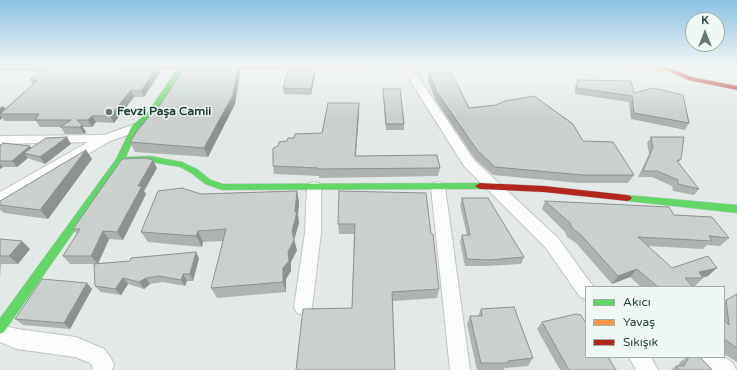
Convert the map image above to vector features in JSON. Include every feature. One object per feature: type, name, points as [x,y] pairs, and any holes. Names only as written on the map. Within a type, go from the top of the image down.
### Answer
[{"type":"street","points":[[0,199],[85,149],[106,138],[135,128],[151,114],[171,83]]},
{"type":"street","points":[[417,83],[469,163],[552,243],[585,290]]},
{"type":"street","points":[[715,83],[737,88]]},
{"type":"street","points":[[0,328],[120,160],[135,128]]},
{"type":"street","points":[[0,140],[106,138]]},
{"type":"street","points":[[120,160],[150,159],[182,165],[194,171],[208,182],[222,187],[493,186],[544,189],[737,209]]},
{"type":"street","points":[[303,307],[313,233],[314,187]]},
{"type":"street","points":[[438,187],[460,370]]},
{"type":"street","points":[[0,333],[17,339],[76,348],[97,356],[104,365],[102,370]]},
{"type":"street","points":[[640,358],[648,370]]},
{"type":"street","points":[[707,358],[726,370]]},
{"type":"building","points":[[34,83],[146,83],[141,91],[131,90],[110,116],[92,116],[88,120],[77,120],[82,125],[80,127],[60,127],[71,120],[35,120],[39,114],[0,114]]},
{"type":"building","points":[[174,83],[235,83],[233,95],[204,148],[130,142],[153,111],[156,111]]},
{"type":"building","points":[[284,83],[312,83],[311,89],[283,88]]},
{"type":"building","points":[[433,83],[457,83],[469,108],[496,105],[505,101],[534,96],[573,124],[583,141],[613,142],[634,175],[583,175],[495,167],[477,150],[436,91]]},
{"type":"building","points":[[578,83],[632,83],[634,93],[653,88],[683,95],[689,123],[634,113],[632,96],[577,88]]},
{"type":"building","points":[[383,89],[400,89],[404,124],[386,124]]},
{"type":"building","points":[[328,103],[359,103],[355,156],[437,155],[440,168],[318,169],[273,166],[273,148],[278,146],[279,142],[287,141],[288,138],[294,138],[295,134],[322,133]]},
{"type":"building","points":[[67,137],[40,157],[24,153],[46,138]]},
{"type":"building","points":[[651,137],[684,137],[681,159],[677,161],[699,189],[678,184],[678,180],[657,171],[643,171],[653,147]]},
{"type":"building","points":[[3,143],[30,146],[12,161],[0,161],[0,146]]},
{"type":"building","points":[[86,150],[40,210],[0,205],[0,201]]},
{"type":"building","points":[[146,158],[153,160],[138,186],[142,186],[117,232],[103,231],[91,256],[63,256],[80,229],[73,229],[122,159]]},
{"type":"building","points":[[182,188],[201,194],[297,191],[295,212],[297,212],[292,231],[294,240],[288,252],[289,261],[283,268],[283,282],[211,288],[226,229],[198,231],[196,236],[141,232],[158,191]]},
{"type":"building","points":[[339,191],[426,193],[431,234],[433,234],[439,289],[392,292],[395,370],[296,370],[303,309],[352,308],[355,224],[338,224]]},
{"type":"building","points":[[462,198],[488,198],[524,257],[489,260],[467,259],[462,235],[470,235]]},
{"type":"building","points":[[545,201],[669,207],[674,215],[712,217],[729,238],[709,236],[712,241],[638,237],[672,268],[708,256],[717,268],[699,272],[703,278],[685,278],[692,286],[657,286],[637,269],[618,276],[581,235],[572,228],[570,223]]},
{"type":"building","points":[[0,239],[22,241],[9,256],[0,256]]},
{"type":"building","points":[[196,252],[190,274],[183,274],[181,280],[159,276],[146,278],[139,282],[123,278],[115,289],[95,286],[94,264],[130,261],[131,258]]},
{"type":"building","points":[[42,279],[87,283],[64,323],[15,319]]},
{"type":"building","points":[[737,294],[737,348],[725,340],[725,321],[729,325],[726,300]]},
{"type":"building","points":[[514,307],[533,358],[508,361],[508,363],[481,363],[470,316],[482,316],[481,309]]},
{"type":"building","points":[[576,314],[581,315],[585,321],[585,358],[609,358],[616,370],[569,370],[542,322]]},
{"type":"building","points":[[688,358],[701,358],[712,370],[679,370],[676,366],[684,366]]},
{"type":"traffic: fast","points":[[0,328],[120,160],[135,128],[151,113],[171,83]]},
{"type":"traffic: fast","points":[[120,160],[150,159],[182,165],[194,171],[208,182],[222,187],[480,186]]},
{"type":"traffic: fast","points":[[627,198],[737,209]]},
{"type":"traffic: jam","points":[[712,83],[737,88]]},
{"type":"traffic: jam","points":[[480,186],[544,189],[627,198]]},
{"type":"place","name":"Fevzi Paşa Camii","points":[[109,112]]}]
